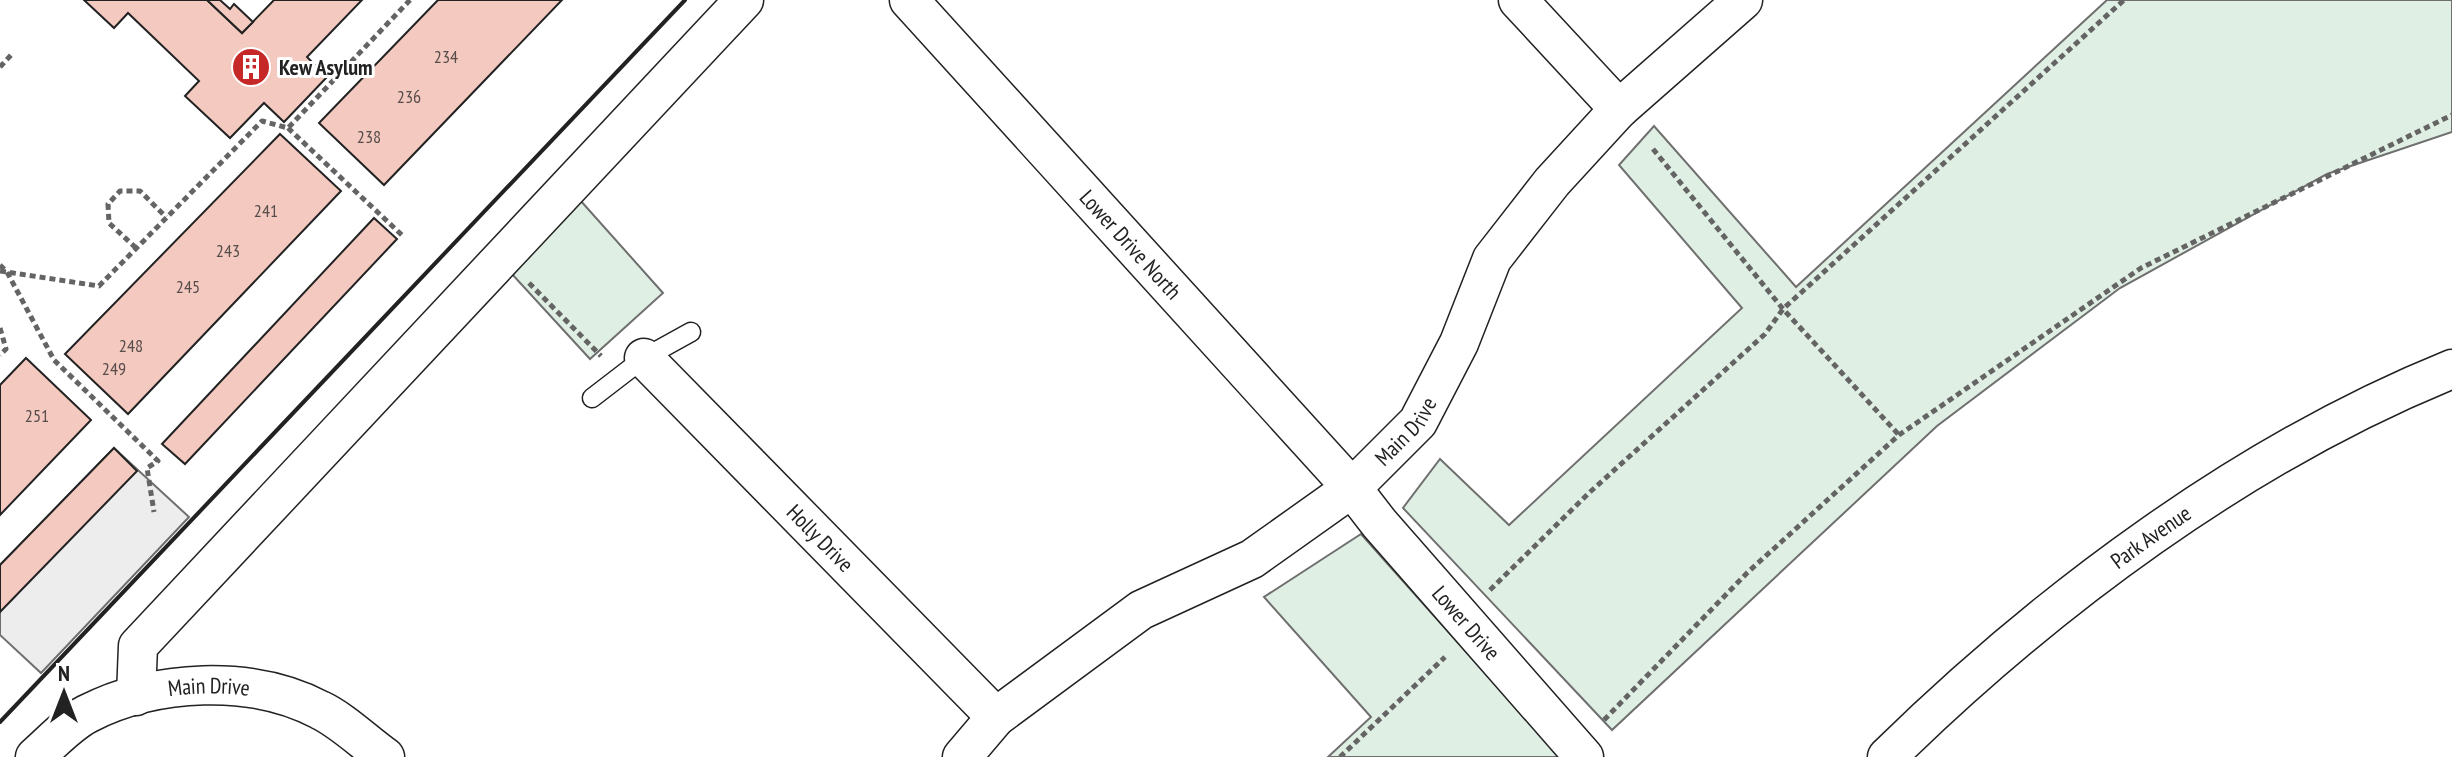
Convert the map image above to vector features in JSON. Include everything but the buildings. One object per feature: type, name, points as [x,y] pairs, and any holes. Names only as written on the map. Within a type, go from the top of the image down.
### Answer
[{"type":"street","points":[[136,696],[138,646],[744,0]]},
{"type":"street","name":"Lower Drive North","points":[[909,0],[1352,488]]},
{"type":"street","points":[[1518,0],[1619,109]]},
{"type":"street","name":"Main Drive","points":[[962,757],[996,717],[1141,610],[1252,559],[1352,488],[1418,422],[1459,343],[1492,259],[1552,182],[1619,109],[1743,0]]},
{"type":"street","name":"Holly Drive","points":[[632,367],[996,717]]},
{"type":"street","name":"Park Avenue","points":[[1887,757],[1994,661],[2165,528],[2331,424],[2452,369]]},
{"type":"street","name":"Lower Drive","points":[[1352,488],[1463,621],[1580,753]]},
{"type":"street","name":"Main Drive","points":[[35,757],[86,715],[136,696],[184,687],[231,686],[271,693],[321,710],[385,757]]},
{"type":"lane","points":[[592,398],[632,367],[691,332]]},
{"type":"path","points":[[288,128],[410,0]]},
{"type":"path","points":[[1340,757],[1450,651],[1463,621],[1503,576],[1590,492],[1765,334],[1783,309],[2124,0]]},
{"type":"path","points":[[0,67],[13,53]]},
{"type":"path","points":[[1580,753],[1747,573],[1899,435],[2141,268],[2452,115]]},
{"type":"path","points":[[2,269],[99,286],[262,121],[288,128],[404,237]]},
{"type":"path","points":[[1653,149],[1783,309],[1899,435]]},
{"type":"path","points":[[136,248],[109,223],[108,204],[120,191],[140,191],[166,217]]},
{"type":"path","points":[[505,257],[632,367]]},
{"type":"path","points":[[2,269],[54,360],[158,461],[147,468],[154,512]]},
{"type":"path","points":[[0,328],[6,349],[0,355]]},
{"type":"green space","points":[[2107,0],[2452,0],[2452,132],[2327,174],[2120,288],[1937,426],[1612,730],[1403,508],[1440,459],[1509,525],[1742,308],[1619,165],[1654,126],[1796,287]]},
{"type":"green space","points":[[580,200],[663,293],[590,359],[511,273]]},
{"type":"green space","points":[[1361,534],[1560,757],[1328,757],[1371,717],[1264,597]]},
{"type":"shaded area","points":[[114,448],[189,517],[41,673],[0,635],[0,565]]},
{"type":"wall","points":[[0,722],[685,0]]},
{"type":"place","name":"Kew Asylum","points":[[251,67]]}]
